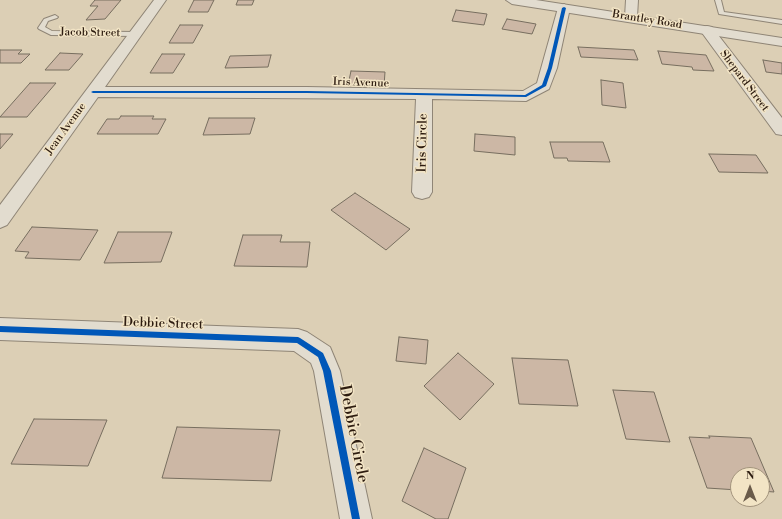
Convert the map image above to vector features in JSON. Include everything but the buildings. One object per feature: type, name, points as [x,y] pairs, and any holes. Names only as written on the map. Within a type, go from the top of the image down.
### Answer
[{"type":"street","name":"Jean Avenue","points":[[0,220],[160,0]]},
{"type":"street","name":"Brantley Road","points":[[512,0],[631,17],[782,42]]},
{"type":"street","points":[[631,17],[632,0]]},
{"type":"street","name":"Iris Avenue","points":[[93,92],[307,92],[512,97],[526,96],[539,91],[544,86],[550,68],[564,8]]},
{"type":"street","name":"Shepard Street","points":[[707,30],[782,130]]},
{"type":"street","name":"Iris Circle","points":[[422,192],[424,95]]},
{"type":"street","name":"Debbie Street","points":[[0,329],[298,340],[321,355]]},
{"type":"street","name":"Debbie Circle","points":[[321,355],[327,371],[356,519]]},
{"type":"lane","points":[[718,0],[721,13],[782,22]]},
{"type":"lane","name":"Jacob Street","points":[[55,17],[46,20],[41,28],[52,33],[135,34]]},
{"type":"cycle path","points":[[93,92],[307,92],[526,96],[544,86],[550,68],[564,8]]},
{"type":"cycle path","points":[[0,329],[298,340],[321,355],[327,371],[356,519]]}]
